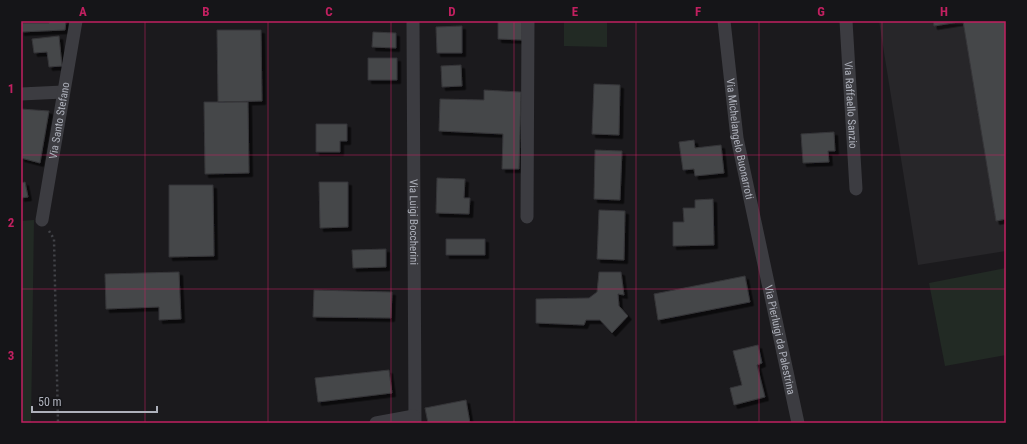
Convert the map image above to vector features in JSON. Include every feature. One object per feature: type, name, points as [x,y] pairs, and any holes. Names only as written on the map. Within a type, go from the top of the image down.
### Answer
[{"type":"street","name":"Via Santo Stefano","points":[[42,220],[76,21]]},
{"type":"street","name":"Via Luigi Boccherini","points":[[413,21],[415,420]]},
{"type":"street","points":[[527,217],[528,21]]},
{"type":"street","name":"Via Michelangelo Buonarroti","points":[[724,21],[737,138],[762,256]]},
{"type":"street","name":"Via Raffaello Sanzio","points":[[846,21],[856,189]]},
{"type":"street","points":[[21,94],[64,92]]},
{"type":"street","name":"Via Pierluigi da Palestrina","points":[[762,256],[798,423]]},
{"type":"street","points":[[376,423],[415,420]]},
{"type":"path","points":[[42,220],[54,239],[58,423]]},
{"type":"shaded area","points":[[564,21],[607,21],[607,47],[564,46]]},
{"type":"shaded area","points":[[879,21],[1006,21],[1006,251],[918,265]]},
{"type":"shaded area","points":[[34,220],[31,423],[21,423],[21,221]]},
{"type":"shaded area","points":[[1006,268],[1006,355],[945,366],[929,283]]},
{"type":"building","points":[[50,21],[66,21],[65,30],[21,32],[21,23],[49,23]]},
{"type":"building","points":[[498,21],[522,21],[522,40],[498,39]]},
{"type":"building","points":[[933,21],[965,21],[934,26]]},
{"type":"building","points":[[963,21],[1006,21],[1006,219],[996,221]]},
{"type":"building","points":[[462,26],[462,53],[437,53],[436,27]]},
{"type":"building","points":[[217,30],[261,30],[262,101],[218,102]]},
{"type":"building","points":[[373,32],[396,33],[396,48],[372,47]]},
{"type":"building","points":[[59,36],[62,66],[49,67],[47,52],[34,53],[32,39]]},
{"type":"building","points":[[368,58],[397,58],[397,80],[368,80]]},
{"type":"building","points":[[461,65],[462,86],[442,87],[441,66]]},
{"type":"building","points":[[594,84],[620,85],[619,135],[592,134]]},
{"type":"building","points":[[484,90],[521,92],[519,169],[502,169],[503,134],[439,131],[440,99],[484,100]]},
{"type":"building","points":[[204,102],[248,102],[249,173],[205,174]]},
{"type":"building","points":[[21,109],[49,111],[40,163],[21,158]]},
{"type":"building","points":[[316,124],[347,124],[347,141],[340,141],[340,152],[316,152]]},
{"type":"building","points":[[834,132],[835,151],[828,151],[829,162],[803,163],[801,134]]},
{"type":"building","points":[[694,140],[695,148],[721,145],[724,173],[695,176],[694,169],[683,170],[679,142]]},
{"type":"building","points":[[595,150],[622,151],[620,200],[594,199]]},
{"type":"building","points":[[437,178],[465,179],[464,198],[470,198],[469,214],[436,213]]},
{"type":"building","points":[[25,182],[28,197],[21,198],[21,183]]},
{"type":"building","points":[[319,182],[348,182],[348,227],[320,228]]},
{"type":"building","points":[[169,185],[213,185],[214,256],[169,257]]},
{"type":"building","points":[[713,199],[714,245],[673,246],[673,222],[684,222],[683,208],[695,208],[695,200]]},
{"type":"building","points":[[599,210],[625,211],[624,260],[597,259]]},
{"type":"building","points":[[446,239],[485,239],[485,255],[446,255]]},
{"type":"building","points":[[386,249],[386,267],[353,268],[352,250]]},
{"type":"building","points":[[179,272],[181,319],[159,320],[159,307],[106,309],[105,274]]},
{"type":"building","points":[[599,272],[621,272],[624,295],[618,294],[619,306],[628,316],[612,333],[600,320],[586,320],[584,325],[536,323],[536,299],[589,298],[597,292]]},
{"type":"building","points":[[745,276],[750,302],[658,320],[654,294]]},
{"type":"building","points":[[314,290],[392,292],[391,318],[313,317]]},
{"type":"building","points":[[758,345],[762,363],[757,365],[765,397],[734,405],[730,388],[742,385],[733,351]]},
{"type":"building","points":[[389,370],[392,393],[318,402],[315,378]]},
{"type":"building","points":[[466,400],[470,423],[428,423],[425,408]]}]
